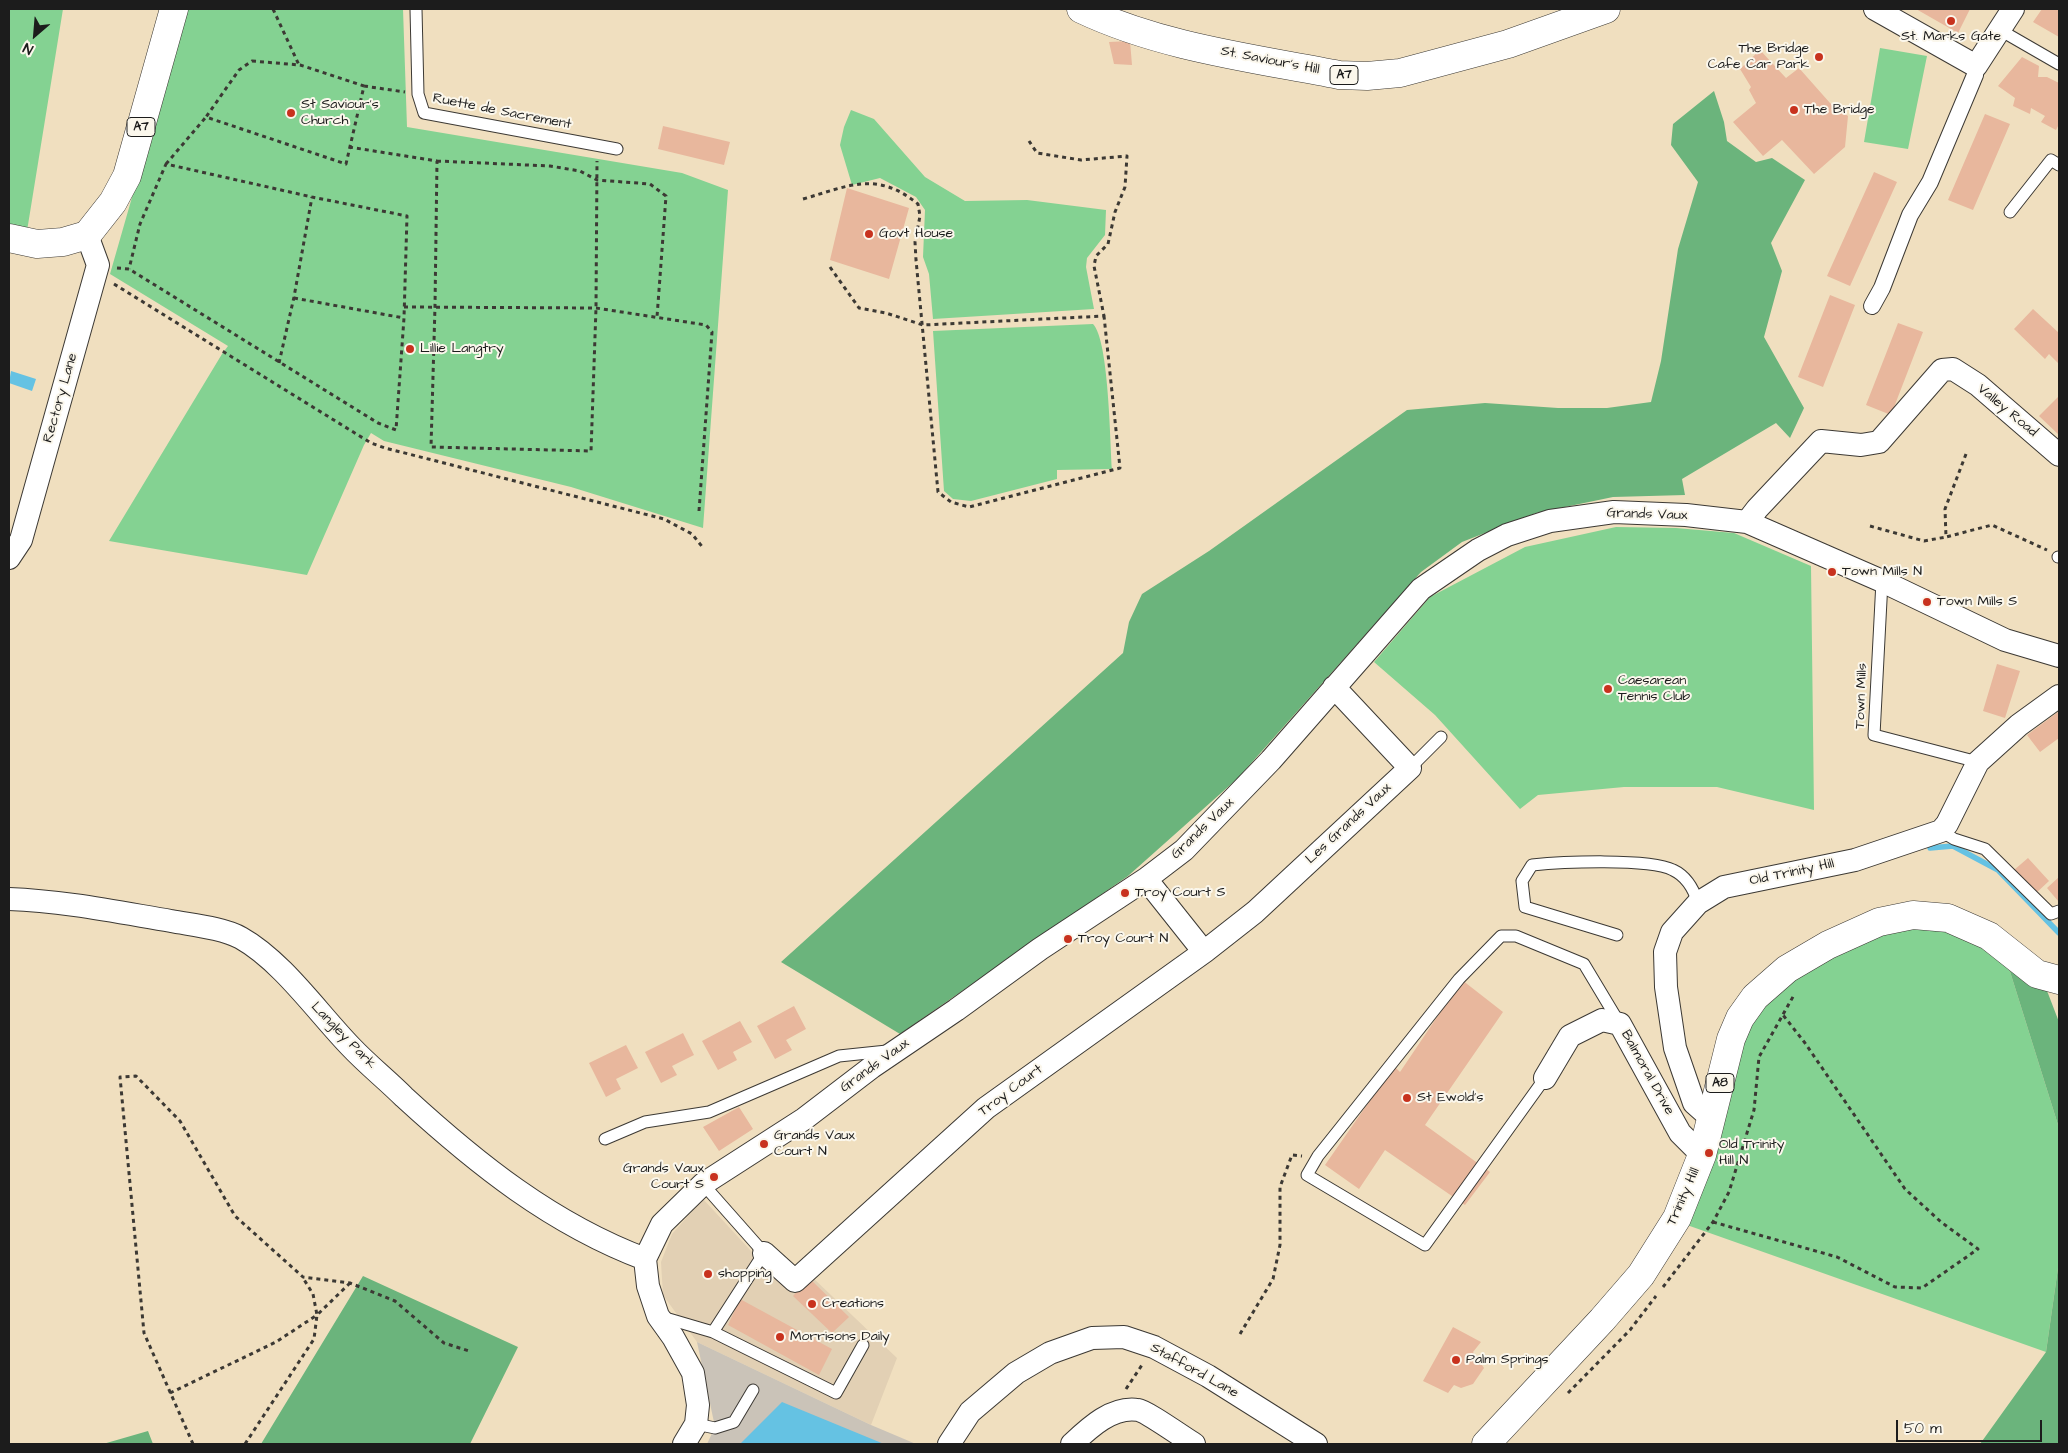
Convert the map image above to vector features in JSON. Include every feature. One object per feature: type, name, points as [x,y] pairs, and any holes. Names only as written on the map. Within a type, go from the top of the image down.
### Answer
[{"type":"main road","name":"A7","points":[[87,235],[113,202],[127,176],[174,9]]},
{"type":"main road","name":"St. Saviour's Hill","points":[[1080,9],[1109,22],[1162,40],[1340,75],[1367,76],[1400,73],[1508,44],[1606,9]]},
{"type":"main road","points":[[9,238],[37,244],[63,242],[87,235]]},
{"type":"main road","name":"Trinity Hill","points":[[1486,1444],[1602,1320],[1641,1275],[1677,1218],[1702,1155],[1731,1039],[1740,1018],[1754,997],[1787,969],[1828,945],[1879,922],[1913,915],[1948,918],[1989,936],[2037,974],[2059,980]]},
{"type":"street","points":[[1875,9],[1976,66]]},
{"type":"street","points":[[1872,306],[1882,288],[1910,215],[1930,182],[1975,75],[1976,66],[2013,9]]},
{"type":"street","points":[[87,235],[97,269]]},
{"type":"street","name":"Rectory Lane","points":[[9,558],[21,540],[97,269]]},
{"type":"street","name":"Valley Road","points":[[1747,522],[1821,440],[1862,445],[1879,442],[1942,370],[1953,369],[1999,402],[2059,455]]},
{"type":"street","name":"Grands Vaux","points":[[645,1259],[662,1224],[703,1184],[804,1119],[896,1050],[956,1010],[1040,949],[1146,879],[1184,850],[1271,760],[1421,589],[1478,550],[1507,535],[1550,521],[1614,512],[1747,522],[1882,581],[2005,640],[2059,656]]},
{"type":"street","points":[[1334,687],[1410,768]]},
{"type":"street","points":[[1941,831],[1947,824],[1978,762],[2019,725],[2059,696]]},
{"type":"street","name":"Les Grands Vaux","points":[[1204,952],[1255,912],[1410,768]]},
{"type":"street","name":"Old Trinity Hill","points":[[1712,1119],[1694,1103],[1674,1048],[1666,987],[1666,952],[1672,932],[1698,902],[1724,887],[1855,860],[1941,831]]},
{"type":"street","points":[[1146,879],[1204,952]]},
{"type":"street","name":"Langley Park","points":[[9,900],[29,900],[110,910],[206,928],[239,937],[266,954],[352,1048],[439,1129],[506,1184],[584,1232],[618,1249],[645,1259]]},
{"type":"street","name":"Troy Court","points":[[764,1253],[795,1281],[986,1108],[1204,952]]},
{"type":"street","name":"Balmoral Drive","points":[[1545,1078],[1570,1036],[1602,1020],[1620,1024],[1680,1133],[1702,1155]]},
{"type":"street","points":[[645,1259],[648,1286],[658,1316],[673,1337],[693,1373],[698,1405],[696,1424],[684,1444]]},
{"type":"street","name":"Stafford Lane","points":[[949,1444],[970,1412],[1016,1373],[1050,1353],[1092,1338],[1124,1337],[1154,1347],[1208,1376],[1316,1444]]},
{"type":"street","points":[[1072,1444],[1095,1422],[1122,1411],[1139,1410],[1194,1444]]},
{"type":"lane","name":"Ruette de Sacrement","points":[[416,9],[418,94],[424,113],[617,149]]},
{"type":"lane","points":[[2000,30],[2059,64]]},
{"type":"lane","points":[[2010,212],[2051,160],[2059,166]]},
{"type":"lane","name":"Town Mills","points":[[1882,581],[1874,735],[1978,762]]},
{"type":"lane","points":[[1410,768],[1441,737]]},
{"type":"lane","points":[[1941,831],[1954,839],[1985,849],[2056,915]]},
{"type":"lane","points":[[1617,935],[1526,907],[1522,881],[1532,866],[1550,863],[1651,863],[1674,870],[1694,888],[1698,902]]},
{"type":"lane","points":[[1545,1078],[1425,1246],[1307,1175],[1318,1156],[1459,979],[1501,936],[1516,936],[1584,964],[1620,1024]]},
{"type":"lane","points":[[605,1139],[645,1122],[709,1112],[839,1056],[896,1050]]},
{"type":"lane","points":[[703,1184],[764,1253],[713,1332]]},
{"type":"lane","points":[[658,1316],[713,1332],[836,1393],[863,1345]]},
{"type":"lane","points":[[696,1424],[715,1428],[734,1422],[754,1390]]},
{"type":"path","points":[[273,9],[300,65]]},
{"type":"path","points":[[129,269],[140,224],[166,164],[206,117],[239,70],[252,61],[300,65],[364,86],[399,91]]},
{"type":"path","points":[[206,117],[346,164],[364,86]]},
{"type":"path","points":[[803,199],[852,185],[877,183],[892,187],[918,204],[920,216],[915,242],[938,492],[951,502],[970,507],[1120,468],[1104,316],[1094,266],[1096,256],[1108,244],[1115,212],[1125,188],[1127,156],[1081,160],[1037,154],[1029,141]]},
{"type":"path","points":[[437,161],[435,306],[430,447],[591,451],[596,308],[596,145]]},
{"type":"path","points":[[349,147],[437,161],[550,166],[580,171],[597,180],[650,184],[666,196],[657,317]]},
{"type":"path","points":[[97,269],[129,269],[378,423],[396,430],[404,318],[407,216],[166,164]]},
{"type":"path","points":[[280,363],[312,197]]},
{"type":"path","points":[[830,267],[859,308],[886,313],[923,325],[1104,316]]},
{"type":"path","points":[[97,269],[371,443],[664,519],[692,534],[704,549]]},
{"type":"path","points":[[294,298],[404,318]]},
{"type":"path","points":[[404,307],[596,308],[706,325],[712,332],[699,511]]},
{"type":"path","points":[[1946,537],[1945,509],[1966,454]]},
{"type":"path","points":[[1870,526],[1924,541],[1992,525],[2059,557]]},
{"type":"path","points":[[1782,1015],[1805,1043],[1905,1189],[1941,1222],[1978,1249],[1922,1288],[1895,1287],[1837,1257],[1713,1222],[1729,1192],[1754,1110],[1759,1057],[1782,1015],[1797,991]]},
{"type":"path","points":[[193,1444],[144,1333],[120,1077],[136,1076],[180,1121],[235,1216],[303,1277],[313,1294],[317,1315],[314,1339],[245,1444]]},
{"type":"path","points":[[1240,1334],[1273,1279],[1280,1245],[1280,1187],[1292,1155],[1318,1156]]},
{"type":"path","points":[[303,1277],[350,1283],[395,1301],[444,1343],[469,1351]]},
{"type":"path","points":[[170,1393],[276,1342],[317,1315],[350,1283]]},
{"type":"path","points":[[1122,1411],[1124,1393],[1154,1347]]},
{"type":"shaded area","points":[[703,1199],[776,1278],[811,1276],[897,1358],[871,1425],[697,1342],[663,1295],[661,1262],[672,1234]]},
{"type":"shaded area","points":[[697,1342],[871,1425],[916,1444],[707,1444],[715,1427]]},
{"type":"green space","points":[[9,9],[63,9],[27,231],[9,227]]},
{"type":"green space","points":[[186,9],[403,9],[407,127],[682,173],[728,190],[703,528],[571,487],[384,441],[371,433],[307,575],[109,541],[228,346],[110,274]]},
{"type":"green space","points":[[1880,48],[1927,56],[1908,149],[1864,142]]},
{"type":"green space","points":[[1714,91],[1724,122],[1727,141],[1756,162],[1772,158],[1805,180],[1771,243],[1782,271],[1764,337],[1804,408],[1790,438],[1776,423],[1682,479],[1685,495],[1613,497],[1536,513],[1462,542],[1421,572],[1238,778],[1128,876],[900,1034],[781,962],[1123,653],[1129,622],[1142,594],[1209,551],[1407,410],[1485,403],[1558,408],[1607,408],[1651,402],[1661,361],[1678,249],[1698,182],[1671,145],[1673,124]]},
{"type":"green space","points":[[851,110],[874,119],[925,177],[965,201],[1027,200],[1106,210],[1105,235],[1087,258],[1086,267],[1094,309],[933,319],[929,274],[923,257],[925,210],[916,197],[880,178],[852,185],[840,145],[844,127]]},
{"type":"green space","points":[[1093,324],[1098,334],[1106,370],[1112,469],[1057,470],[1057,479],[971,501],[953,499],[944,491],[933,331]]},
{"type":"green space","name":"Caesarean Tennis Club","points":[[1616,527],[1676,528],[1734,533],[1811,566],[1814,810],[1717,787],[1624,787],[1538,795],[1520,809],[1435,715],[1374,662],[1430,597],[1525,547]]},
{"type":"green space","points":[[1910,925],[1945,930],[1977,941],[2007,962],[2059,1128],[2059,1261],[2046,1352],[1687,1225],[1745,1025],[1767,997],[1847,946]]},
{"type":"green space","points":[[2007,962],[2044,983],[2059,1022],[2059,1128]]},
{"type":"green space","points":[[2059,1261],[2059,1444],[1980,1444],[2046,1352]]},
{"type":"green space","points":[[363,1276],[518,1347],[470,1444],[261,1444]]},
{"type":"green space","points":[[148,1431],[153,1444],[103,1444]]},
{"type":"water","points":[[11,371],[36,379],[32,391],[9,383]]},
{"type":"water","points":[[782,1402],[884,1444],[740,1444]]},
{"type":"building","name":"St. Marks Gate","points":[[1916,9],[1970,9],[1958,33]]},
{"type":"building","points":[[2042,9],[2059,9],[2059,37],[2033,22]]},
{"type":"building","points":[[1130,41],[1132,65],[1114,64],[1109,42]]},
{"type":"building","name":"The Bridge","points":[[1760,50],[1786,78],[1799,68],[1830,103],[1848,116],[1845,147],[1814,174],[1782,140],[1763,156],[1733,122],[1756,103],[1749,90],[1751,87],[1740,69]]},
{"type":"building","points":[[2022,57],[2039,66],[2038,77],[2047,77],[2059,83],[2059,124],[2056,130],[2041,122],[2045,116],[2031,108],[2030,114],[2013,106],[2015,98],[1998,86]]},
{"type":"building","points":[[1985,114],[2010,124],[1973,210],[1948,200]]},
{"type":"building","points":[[663,126],[730,142],[724,165],[658,149]]},
{"type":"building","points":[[1874,172],[1897,182],[1850,286],[1827,276]]},
{"type":"building","name":"Govt House","points":[[847,188],[909,208],[889,279],[830,260]]},
{"type":"building","points":[[1830,295],[1855,305],[1823,387],[1798,377]]},
{"type":"building","points":[[2033,309],[2059,333],[2059,364],[2049,354],[2045,359],[2014,329]]},
{"type":"building","points":[[1898,323],[1923,332],[1891,415],[1866,405]]},
{"type":"building","points":[[2059,396],[2059,435],[2039,416]]},
{"type":"building","points":[[1997,664],[2020,671],[2005,718],[1983,711]]},
{"type":"building","points":[[2058,712],[2059,738],[2040,752],[2027,735]]},
{"type":"building","points":[[2028,858],[2049,881],[2035,894],[2014,870]]},
{"type":"building","points":[[2059,877],[2059,902],[2047,888]]},
{"type":"building","name":"St Ewold's","points":[[1462,980],[1503,1012],[1425,1125],[1490,1172],[1465,1205],[1385,1150],[1359,1189],[1325,1165],[1394,1066],[1400,1072]]},
{"type":"building","points":[[794,1006],[806,1029],[786,1040],[792,1050],[775,1059],[757,1026]]},
{"type":"building","points":[[740,1021],[752,1042],[733,1052],[737,1060],[718,1070],[702,1041]]},
{"type":"building","points":[[683,1033],[694,1055],[672,1066],[677,1075],[661,1083],[645,1052]]},
{"type":"building","points":[[626,1045],[638,1068],[616,1079],[621,1089],[606,1097],[589,1063]]},
{"type":"building","points":[[739,1107],[753,1129],[719,1151],[703,1127]]},
{"type":"building","points":[[809,1278],[849,1317],[832,1333],[793,1296]]},
{"type":"building","name":"Morrisons Daily","points":[[740,1299],[832,1349],[819,1375],[728,1325]]},
{"type":"building","name":"Palm Springs","points":[[1453,1327],[1481,1342],[1473,1352],[1484,1368],[1473,1384],[1461,1388],[1454,1385],[1448,1393],[1423,1381]]},
{"type":"waterway","points":[[1930,848],[1953,846],[1998,870],[2059,933]]},
{"type":"place","name":"St. Marks Gate","points":[[1951,21]]},
{"type":"place","name":"The Bridge Cafe Car Park","points":[[1819,57]]},
{"type":"place","name":"The Bridge","points":[[1794,110]]},
{"type":"place","name":"St Saviour's Church","points":[[291,113]]},
{"type":"place","name":"Govt House","points":[[869,234]]},
{"type":"place","name":"Lillie Langtry","points":[[410,349]]},
{"type":"place","name":"Town Mills N","points":[[1832,572]]},
{"type":"place","name":"Town Mills S","points":[[1927,602]]},
{"type":"place","name":"Caesarean Tennis Club","points":[[1608,689]]},
{"type":"place","name":"Troy Court S","points":[[1125,893]]},
{"type":"place","name":"Troy Court N","points":[[1068,939]]},
{"type":"place","name":"St Ewold's","points":[[1407,1098]]},
{"type":"place","name":"Grands Vaux Court N","points":[[764,1144]]},
{"type":"place","name":"Old Trinity Hill N","points":[[1709,1153]]},
{"type":"place","name":"Grands Vaux Court S","points":[[714,1177]]},
{"type":"place","name":"shopping","points":[[708,1274]]},
{"type":"place","name":"Creations","points":[[812,1304]]},
{"type":"place","name":"Morrisons Daily","points":[[780,1337]]},
{"type":"place","name":"Palm Springs","points":[[1456,1360]]}]
